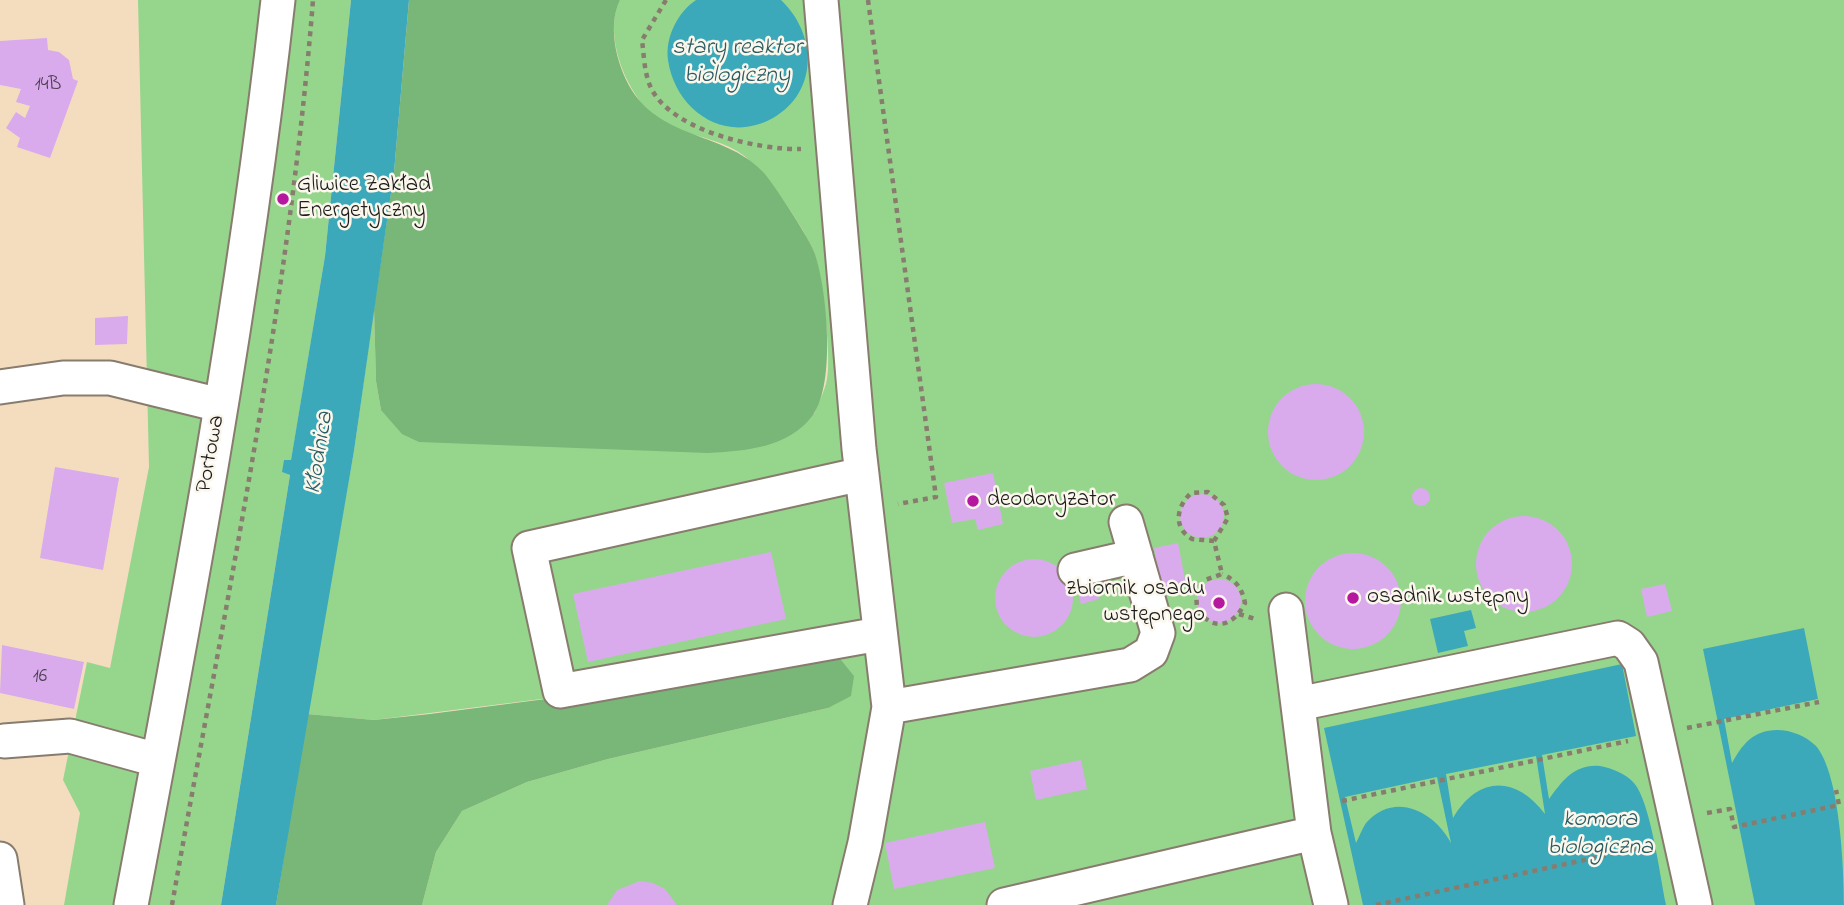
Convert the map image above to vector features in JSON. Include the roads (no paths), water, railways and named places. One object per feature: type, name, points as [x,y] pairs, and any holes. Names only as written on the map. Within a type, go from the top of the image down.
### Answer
[{"type":"street","name":"Portowa","points":[[131,905],[220,405],[255,191],[278,0]]},
{"type":"street","points":[[821,0],[862,474],[889,707],[850,905]]},
{"type":"street","points":[[0,387],[64,378],[110,378],[220,405]]},
{"type":"street","points":[[862,474],[530,548],[560,691],[879,634]]},
{"type":"street","points":[[889,707],[1130,665],[1151,652],[1158,633],[1126,522]]},
{"type":"street","points":[[1074,570],[1136,556]]},
{"type":"street","points":[[1286,610],[1314,833],[1331,905]]},
{"type":"street","points":[[1298,704],[1618,638],[1629,645],[1641,662],[1695,905]]},
{"type":"street","points":[[1,741],[71,736],[157,760]]},
{"type":"street","points":[[1004,905],[1314,833]]},
{"type":"street","points":[[0,859],[8,905]]},
{"type":"water","name":"Kłodnica","points":[[351,0],[409,0],[394,172],[354,451],[276,905],[221,905],[290,475],[282,472],[284,460],[291,460],[325,256]]},
{"type":"water","name":"stary reaktor biologiczny","points":[[696,0],[781,0],[793,13],[806,45],[808,61],[799,93],[788,107],[773,118],[755,125],[737,127],[721,125],[705,118],[692,107],[673,78],[668,51],[678,18]]},
{"type":"water","points":[[1471,610],[1476,628],[1464,631],[1468,646],[1438,653],[1430,619]]},
{"type":"water","points":[[1804,628],[1818,699],[1724,719],[1732,763],[1749,740],[1769,731],[1793,732],[1816,746],[1824,759],[1835,799],[1843,868],[1844,905],[1755,905],[1703,649]]},
{"type":"water","name":"komora biologiczna","points":[[1622,664],[1636,736],[1542,755],[1549,799],[1569,775],[1582,768],[1605,767],[1631,780],[1640,793],[1650,823],[1666,905],[1363,905],[1324,728]],"holes":[[[1536,756],[1545,814],[1521,792],[1497,786],[1474,794],[1453,818],[1446,774]],[[1437,777],[1451,843],[1444,832],[1425,815],[1402,807],[1378,813],[1366,823],[1356,843],[1345,797]]]},
{"type":"place","name":"Gliwice Zakład Energetyczny","points":[[283,199]]},
{"type":"place","name":"deodoryzator","points":[[973,501]]},
{"type":"place","name":"osadnik wstępny","points":[[1353,598]]},
{"type":"place","name":"zbiornik osadu wstępnego","points":[[1219,603]]}]
